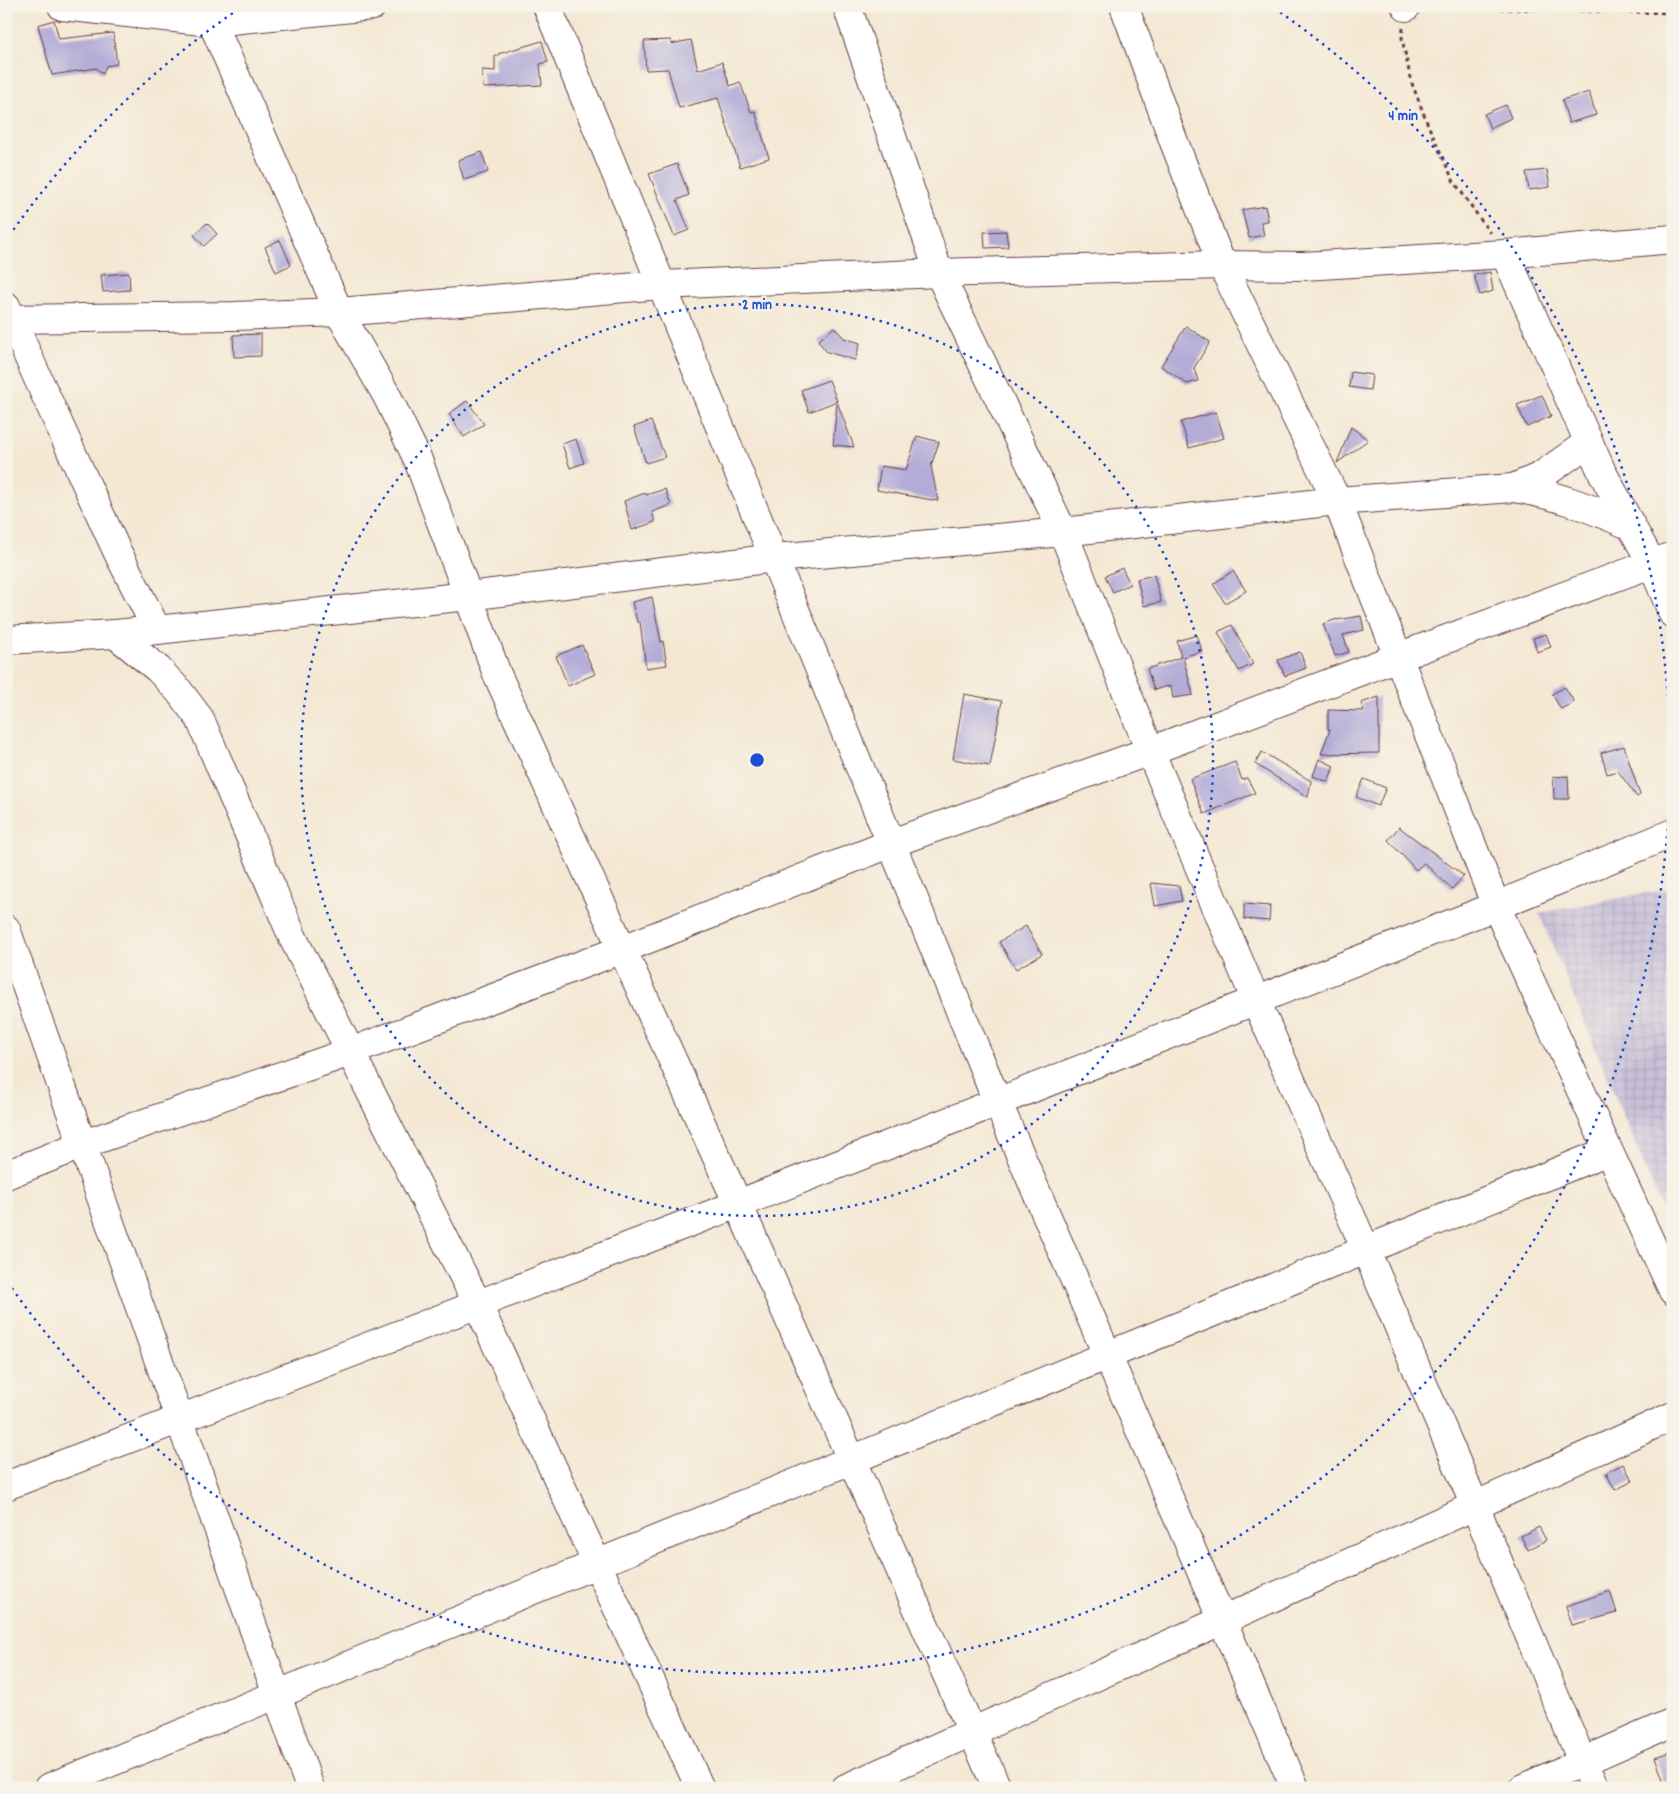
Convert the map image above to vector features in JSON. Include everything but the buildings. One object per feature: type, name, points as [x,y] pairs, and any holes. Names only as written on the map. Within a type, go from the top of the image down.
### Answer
[{"type":"street","points":[[62,6],[214,14],[372,6]]},
{"type":"street","points":[[547,6],[998,1101],[1295,1788]]},
{"type":"street","points":[[846,6],[939,273],[1063,532],[1150,751],[1256,1001],[1366,1250],[1582,1761],[1596,1788]]},
{"type":"street","points":[[1124,6],[1222,265],[1337,501],[1496,906],[1673,1291]]},
{"type":"street","points":[[214,14],[339,312],[387,396],[418,460],[497,674],[738,1204],[997,1788]]},
{"type":"street","points":[[156,630],[117,551],[8,314],[233,316],[339,312],[661,285],[939,273],[1222,265],[1303,266],[1505,254],[1673,240]]},
{"type":"street","points":[[1505,254],[1602,472],[1632,526],[1663,560],[1673,614]]},
{"type":"street","points":[[1513,488],[1541,476],[1589,442]]},
{"type":"street","points":[[6,640],[156,630],[468,596],[775,558],[1063,532],[1337,501],[1513,488],[1542,492],[1573,501],[1632,526]]},
{"type":"street","points":[[6,1175],[81,1145],[350,1052],[623,949],[892,843],[1150,751],[1398,657],[1663,560]]},
{"type":"street","points":[[114,634],[158,670],[178,690],[200,719],[293,938],[478,1305],[700,1788]]},
{"type":"street","points":[[6,1486],[738,1204],[1256,1001],[1673,834]]},
{"type":"street","points":[[6,929],[310,1788]]},
{"type":"street","points":[[48,1788],[276,1693],[1608,1151]]},
{"type":"street","points":[[846,1788],[1673,1416]]},
{"type":"street","points":[[1523,1788],[1673,1722]]},
{"type":"path","points":[[1505,254],[1452,180],[1428,125],[1411,81],[1402,38],[1406,6],[1673,13]]},
{"type":"shaded area","points":[[1673,888],[1673,1235],[1539,913]]}]
